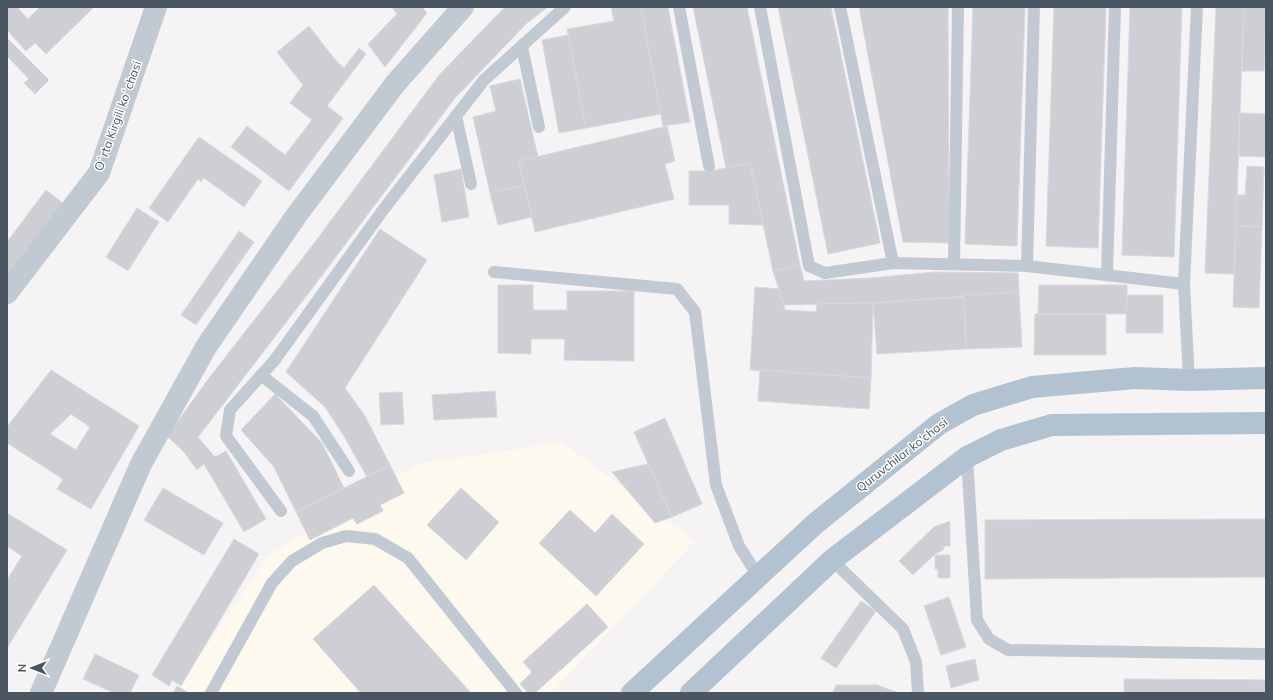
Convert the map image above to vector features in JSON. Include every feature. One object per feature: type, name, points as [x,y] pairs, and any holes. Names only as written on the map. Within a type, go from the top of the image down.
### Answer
[{"type":"main road","name":"Quruvchilar ko'chasi","points":[[632,693],[816,523],[932,429],[973,406],[1032,387],[1135,378],[1190,380],[1266,378]]},
{"type":"main road","points":[[691,693],[832,560],[967,458],[1001,440],[1052,424],[1266,423]]},
{"type":"street","name":"Oʻrta Kirgili koʻchasi","points":[[7,294],[99,173],[156,7]]},
{"type":"street","points":[[41,693],[141,464],[206,347],[296,216],[395,84],[464,7]]},
{"type":"lane","points":[[281,511],[226,436],[230,410],[274,361],[383,210],[484,80],[565,7]]},
{"type":"lane","points":[[679,7],[709,166]]},
{"type":"lane","points":[[760,7],[809,266],[825,273],[893,263],[1027,266],[1184,284]]},
{"type":"lane","points":[[840,7],[893,263]]},
{"type":"lane","points":[[954,264],[958,7]]},
{"type":"lane","points":[[1027,266],[1034,7]]},
{"type":"lane","points":[[1107,275],[1115,7]]},
{"type":"lane","points":[[1190,380],[1184,284],[1197,7]]},
{"type":"lane","points":[[522,47],[539,127]]},
{"type":"lane","points":[[456,116],[471,184]]},
{"type":"lane","points":[[494,272],[677,289],[695,312],[716,484],[738,546],[758,576]]},
{"type":"lane","points":[[261,375],[312,416],[349,471]]},
{"type":"lane","points":[[967,458],[977,620],[989,639],[1008,650],[1266,654]]},
{"type":"lane","points":[[211,693],[272,583],[292,561],[322,543],[346,536],[375,539],[408,558],[516,693]]},
{"type":"lane","points":[[832,560],[903,629],[916,662],[918,693]]},
{"type":"shaded area","points":[[562,442],[695,541],[551,693],[174,693],[269,555],[417,464]]},
{"type":"building","points":[[7,7],[17,7],[28,19],[40,7],[94,7],[46,54],[35,43],[26,51],[7,30]]},
{"type":"building","points":[[392,7],[422,7],[427,13],[385,67],[368,44],[397,14]]},
{"type":"building","points":[[505,7],[548,7],[527,23],[455,98],[314,286],[198,437],[215,457],[226,451],[266,519],[244,532],[204,464],[197,470],[184,452],[167,436],[209,378],[312,246],[440,74]]},
{"type":"building","points":[[611,7],[641,7],[661,114],[586,128],[567,29],[614,21]]},
{"type":"building","points":[[641,7],[668,7],[690,122],[663,126]]},
{"type":"building","points":[[693,7],[747,7],[800,265],[773,271],[750,163],[726,168]]},
{"type":"building","points":[[778,7],[831,7],[880,243],[828,254]]},
{"type":"building","points":[[859,7],[948,7],[949,243],[903,242]]},
{"type":"building","points":[[973,7],[1025,7],[1017,246],[965,244]]},
{"type":"building","points":[[1054,7],[1106,7],[1098,248],[1046,246]]},
{"type":"building","points":[[1130,7],[1182,7],[1174,257],[1122,255]]},
{"type":"building","points":[[1216,7],[1244,7],[1234,274],[1205,273]]},
{"type":"building","points":[[1244,7],[1266,7],[1264,71],[1242,71]]},
{"type":"building","points":[[309,26],[337,62],[344,68],[359,48],[366,54],[327,106],[343,118],[289,191],[231,147],[247,126],[285,155],[312,120],[290,103],[303,85],[277,52]]},
{"type":"building","points":[[568,35],[586,128],[559,133],[542,40]]},
{"type":"building","points":[[7,38],[49,80],[35,94],[24,83],[29,79],[7,56]]},
{"type":"building","points":[[520,79],[538,157],[519,161],[524,185],[490,193],[473,117],[496,111],[490,86]]},
{"type":"building","points":[[1240,113],[1266,114],[1266,157],[1239,156]]},
{"type":"building","points":[[667,126],[675,161],[665,164],[674,199],[535,232],[519,161]]},
{"type":"building","points":[[199,137],[262,181],[244,207],[204,178],[201,182],[198,179],[168,222],[149,208]]},
{"type":"building","points":[[750,163],[763,225],[729,224],[729,205],[689,205],[689,171],[711,171]]},
{"type":"building","points":[[1247,166],[1264,167],[1262,227],[1236,226],[1237,195],[1245,195]]},
{"type":"building","points":[[461,169],[469,217],[442,222],[434,175]]},
{"type":"building","points":[[524,185],[532,217],[498,225],[490,193]]},
{"type":"building","points":[[46,190],[65,205],[7,284],[7,242]]},
{"type":"building","points":[[137,208],[159,222],[128,271],[106,257]]},
{"type":"building","points":[[1236,226],[1262,227],[1259,308],[1233,307]]},
{"type":"building","points":[[380,229],[427,260],[345,388],[365,416],[390,465],[367,477],[344,436],[325,407],[286,372]]},
{"type":"building","points":[[239,231],[254,242],[196,325],[181,315]]},
{"type":"building","points":[[800,265],[804,281],[870,278],[936,272],[1018,273],[1019,292],[873,303],[784,305],[773,271]]},
{"type":"building","points":[[498,285],[533,285],[533,310],[567,310],[567,291],[634,291],[634,361],[564,360],[565,339],[531,339],[531,354],[498,353]]},
{"type":"building","points":[[1039,285],[1127,285],[1127,314],[1038,314]]},
{"type":"building","points":[[755,287],[779,289],[785,310],[816,312],[817,304],[873,303],[871,378],[750,370]]},
{"type":"building","points":[[1019,292],[1022,347],[966,349],[964,295]]},
{"type":"building","points":[[1127,295],[1163,295],[1163,333],[1126,333]]},
{"type":"building","points":[[964,297],[966,349],[877,354],[873,303]]},
{"type":"building","points":[[1035,314],[1106,314],[1106,355],[1034,355]]},
{"type":"building","points":[[51,370],[139,426],[91,509],[57,489],[63,479],[7,443],[7,427]],"holes":[[[71,414],[90,427],[76,450],[50,434]]]},
{"type":"building","points":[[760,370],[871,378],[869,409],[758,401]]},
{"type":"building","points":[[495,391],[497,417],[434,420],[432,395]]},
{"type":"building","points":[[402,392],[404,424],[381,425],[379,393]]},
{"type":"building","points":[[275,394],[322,443],[344,488],[296,512],[274,467],[241,430]]},
{"type":"building","points":[[665,418],[702,504],[672,517],[634,432]]},
{"type":"building","points":[[648,464],[672,517],[655,523],[612,472]]},
{"type":"building","points":[[390,465],[404,493],[380,505],[383,511],[357,524],[353,518],[310,540],[296,512]]},
{"type":"building","points":[[163,488],[223,523],[204,555],[144,520]]},
{"type":"building","points":[[461,488],[499,522],[466,560],[427,525]]},
{"type":"building","points":[[570,510],[595,533],[612,514],[644,544],[596,596],[539,543]]},
{"type":"building","points":[[7,513],[67,550],[7,648],[7,580],[22,556],[7,546]]},
{"type":"building","points":[[1266,519],[1266,577],[985,579],[985,520]]},
{"type":"building","points":[[950,521],[950,546],[944,546],[943,550],[935,554],[913,575],[899,561],[934,527]]},
{"type":"building","points":[[234,539],[259,554],[181,686],[172,680],[169,686],[152,675]]},
{"type":"building","points":[[935,555],[950,555],[950,578],[938,578],[938,569],[935,569]]},
{"type":"building","points":[[374,585],[471,693],[361,693],[313,639]]},
{"type":"building","points":[[949,597],[966,647],[941,655],[924,606]]},
{"type":"building","points":[[861,601],[876,611],[836,668],[821,658]]},
{"type":"building","points":[[587,604],[608,627],[535,693],[528,693],[520,684],[532,672],[523,662]]},
{"type":"building","points":[[95,654],[139,675],[130,693],[114,693],[83,679]]},
{"type":"building","points":[[975,659],[979,680],[951,688],[946,666]]},
{"type":"building","points":[[1124,679],[1266,680],[1266,693],[1124,693]]},
{"type":"building","points":[[836,685],[877,685],[899,693],[833,693]]},
{"type":"building","points":[[177,686],[189,693],[173,693]]}]
